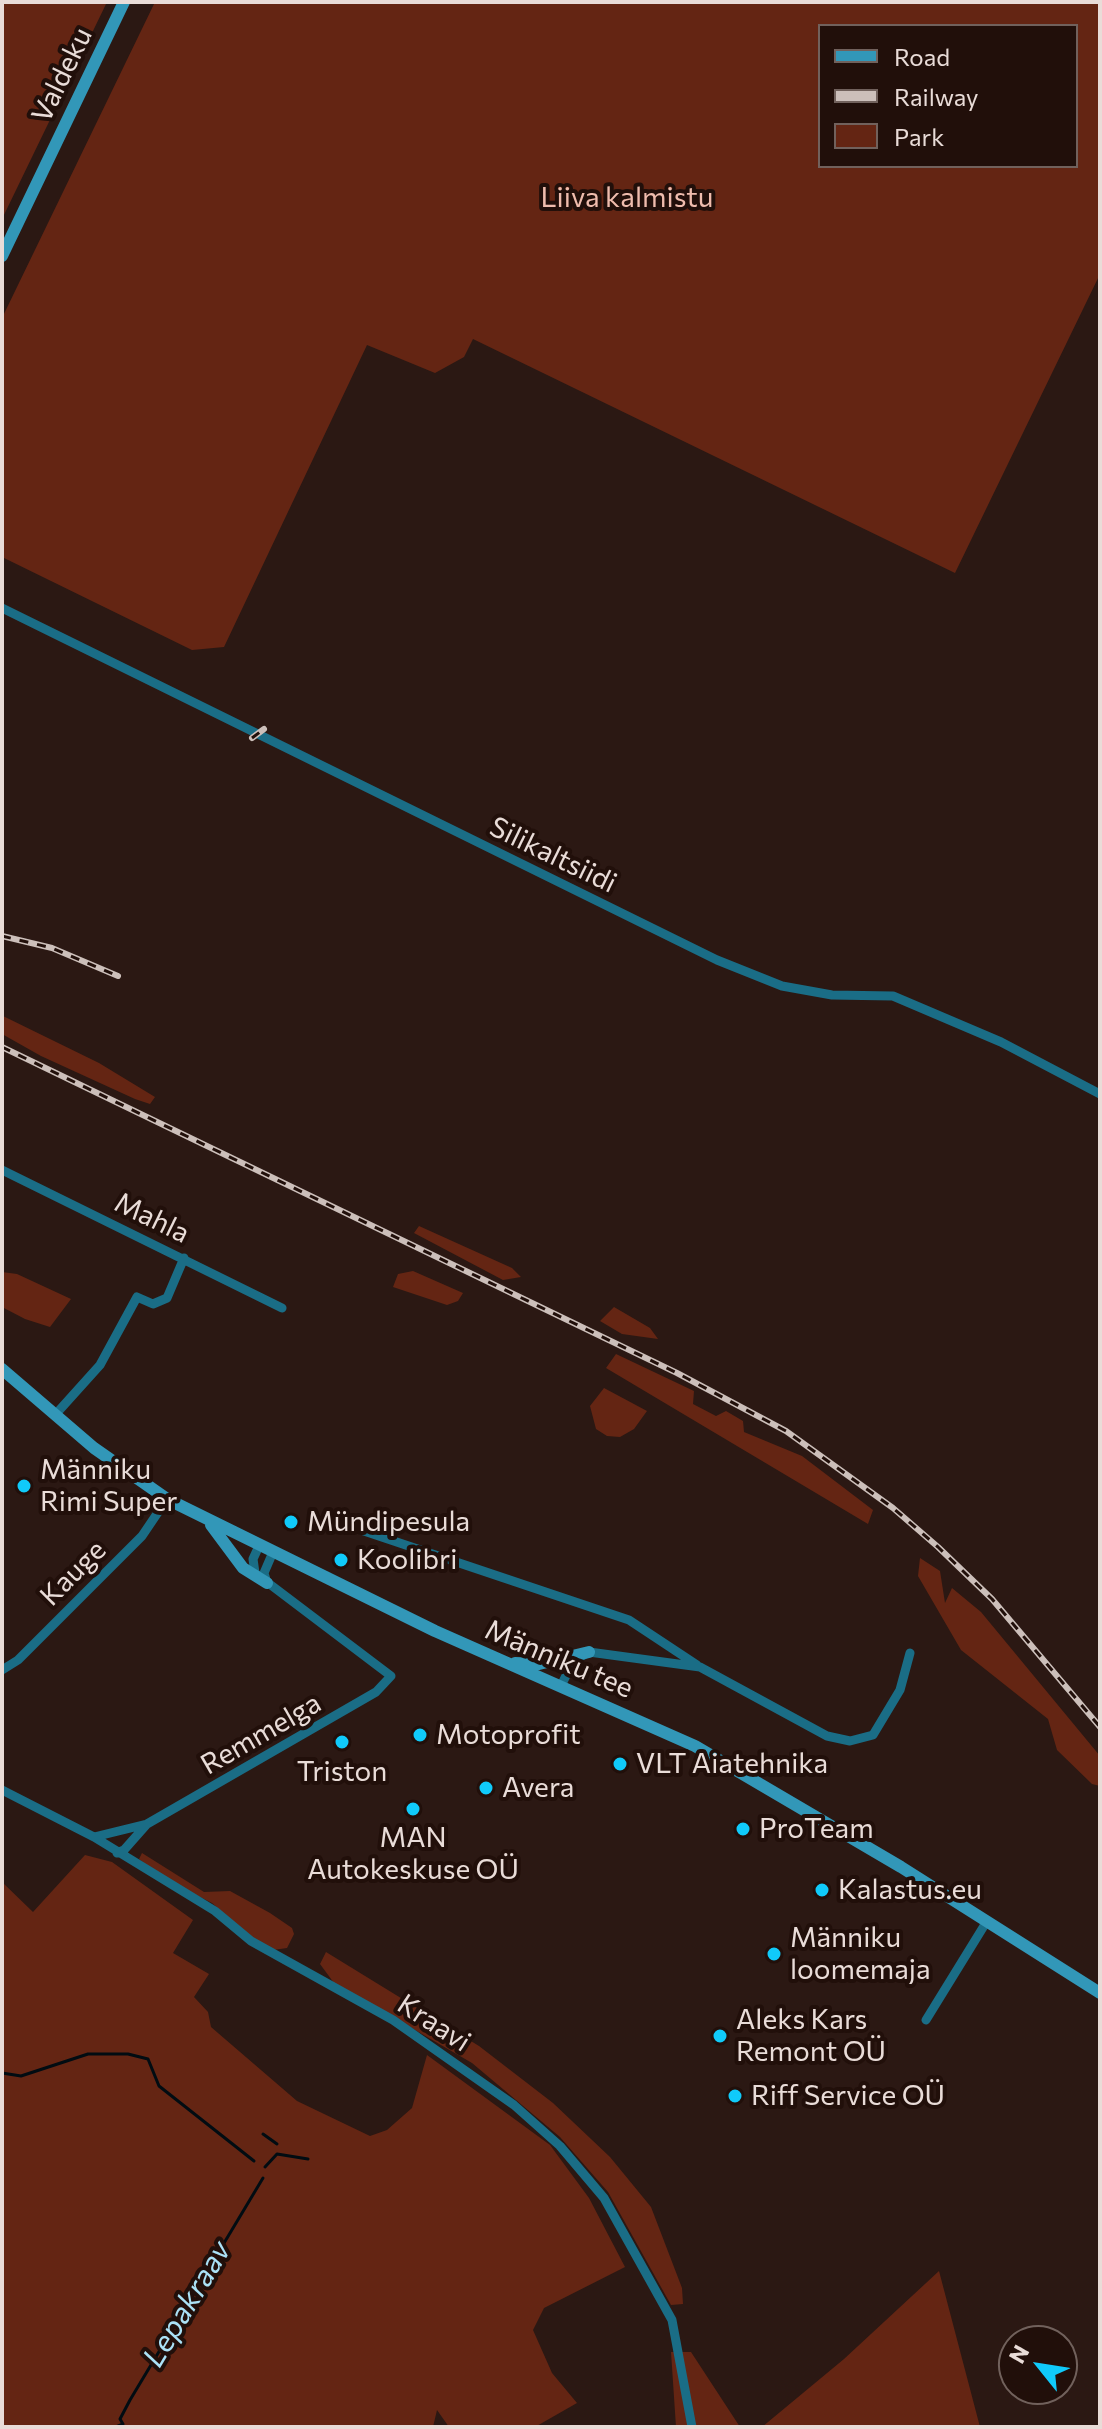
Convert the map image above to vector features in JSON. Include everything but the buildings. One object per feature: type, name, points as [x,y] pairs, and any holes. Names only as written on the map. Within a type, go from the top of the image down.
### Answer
[{"type":"street","name":"Valdeku","points":[[2,256],[124,2]]},
{"type":"street","name":"Silikaltsiidi","points":[[2,608],[717,960],[782,986],[832,995],[893,996],[1001,1042],[1100,1094]]},
{"type":"street","name":"Mahla","points":[[2,1170],[282,1308]]},
{"type":"street","points":[[55,1415],[100,1365],[137,1297],[153,1304],[167,1298],[184,1258]]},
{"type":"street","name":"Männiku tee","points":[[2,1369],[114,1464],[167,1499],[259,1546],[725,1762],[1100,1993]]},
{"type":"street","name":"Kauge","points":[[2,1670],[18,1660],[142,1536],[167,1499]]},
{"type":"street","points":[[206,1520],[225,1540],[243,1568],[267,1583]]},
{"type":"street","points":[[358,1529],[629,1620],[700,1667],[827,1736],[850,1741],[873,1735],[900,1690],[910,1653]]},
{"type":"street","points":[[259,1546],[252,1567],[267,1583]]},
{"type":"street","points":[[267,1583],[264,1573],[273,1552]]},
{"type":"street","name":"Remmelga","points":[[94,1837],[147,1824],[376,1692],[391,1676],[267,1583]]},
{"type":"street","points":[[508,1663],[539,1664],[589,1652],[700,1667]]},
{"type":"street","points":[[561,1686],[573,1661],[589,1652]]},
{"type":"street","name":"Kraavi","points":[[2,1790],[94,1837],[215,1911],[251,1941],[393,2020],[514,2105],[560,2146],[604,2198],[676,2330],[692,2427]]},
{"type":"street","name":"Remmelga","points":[[117,1853],[124,1850],[147,1824]]},
{"type":"street","points":[[926,2020],[987,1921]]},
{"type":"green space","points":[[2,2],[107,2],[2,219]]},
{"type":"green space","name":"Liiva kalmistu","points":[[155,2],[1100,2],[1100,274],[955,573],[473,339],[464,357],[435,373],[367,345],[224,647],[192,650],[2,557],[2,318]]},
{"type":"green space","points":[[3,1016],[99,1063],[155,1097],[150,1104],[135,1099],[41,1056],[2,1034]]},
{"type":"green space","points":[[419,1226],[512,1268],[521,1277],[503,1280],[414,1233]]},
{"type":"green space","points":[[413,1271],[463,1293],[458,1301],[447,1305],[393,1287],[398,1274]]},
{"type":"green space","points":[[2,1272],[17,1274],[71,1299],[50,1327],[25,1319],[2,1307]]},
{"type":"green space","points":[[614,1307],[650,1328],[658,1339],[622,1334],[600,1321]]},
{"type":"green space","points":[[616,1354],[694,1391],[693,1404],[716,1416],[726,1411],[743,1421],[744,1432],[802,1456],[873,1510],[868,1524],[606,1368]]},
{"type":"green space","points":[[604,1388],[647,1411],[634,1429],[620,1437],[607,1436],[596,1429],[590,1406]]},
{"type":"green space","points":[[920,1558],[940,1571],[945,1603],[952,1588],[981,1612],[1100,1756],[1100,1786],[1092,1784],[1057,1750],[1048,1719],[961,1650],[918,1576]]},
{"type":"green space","points":[[142,1853],[204,1892],[230,1891],[270,1913],[292,1928],[294,1934],[287,1948],[273,1950],[253,1939],[212,1903],[164,1879],[139,1859]]},
{"type":"green space","points":[[85,1855],[112,1862],[193,1920],[173,1953],[209,1974],[194,1997],[208,2012],[211,2027],[297,2101],[370,2136],[387,2130],[412,2108],[427,2055],[550,2145],[589,2198],[625,2267],[544,2308],[533,2330],[552,2373],[577,2403],[535,2427],[449,2427],[437,2410],[433,2427],[2,2427],[2,1882],[33,1912]]},
{"type":"green space","points":[[326,1952],[479,2046],[553,2103],[610,2157],[651,2207],[682,2288],[683,2304],[671,2305],[608,2192],[560,2137],[472,2063],[334,1983],[320,1964]]},
{"type":"green space","points":[[939,2271],[980,2427],[762,2427],[844,2359]]},
{"type":"green space","points":[[671,2352],[691,2352],[740,2427],[676,2427]]},
{"type":"waterway","name":"Lepakraav","points":[[2,2073],[21,2076],[88,2054],[128,2054],[148,2059],[159,2086],[254,2161]]},
{"type":"waterway","points":[[263,2134],[277,2144]]},
{"type":"waterway","points":[[265,2167],[277,2154],[308,2159]]},
{"type":"waterway","name":"Lepakraav","points":[[116,2427],[123,2424],[120,2419],[130,2400],[263,2178]]},
{"type":"railway","points":[[252,738],[264,729]]},
{"type":"railway","points":[[2,936],[52,948],[118,976]]},
{"type":"railway","points":[[2,1047],[677,1373],[786,1431],[893,1508],[938,1547],[992,1599],[1100,1727]]},
{"type":"place","name":"Männiku Rimi Super","points":[[24,1486]]},
{"type":"place","name":"Mündipesula","points":[[291,1522]]},
{"type":"place","name":"Koolibri","points":[[341,1560]]},
{"type":"place","name":"Motoprofit","points":[[420,1735]]},
{"type":"place","name":"Triston","points":[[342,1742]]},
{"type":"place","name":"VLT Aiatehnika","points":[[620,1764]]},
{"type":"place","name":"Avera","points":[[486,1788]]},
{"type":"place","name":"MAN Autokeskuse OÜ","points":[[413,1809]]},
{"type":"place","name":"ProTeam","points":[[743,1829]]},
{"type":"place","name":"Kalastus.eu","points":[[822,1890]]},
{"type":"place","name":"Männiku loomemaja","points":[[774,1954]]},
{"type":"place","name":"Aleks Kars Remont OÜ","points":[[720,2036]]},
{"type":"place","name":"Riff Service OÜ","points":[[735,2096]]}]
